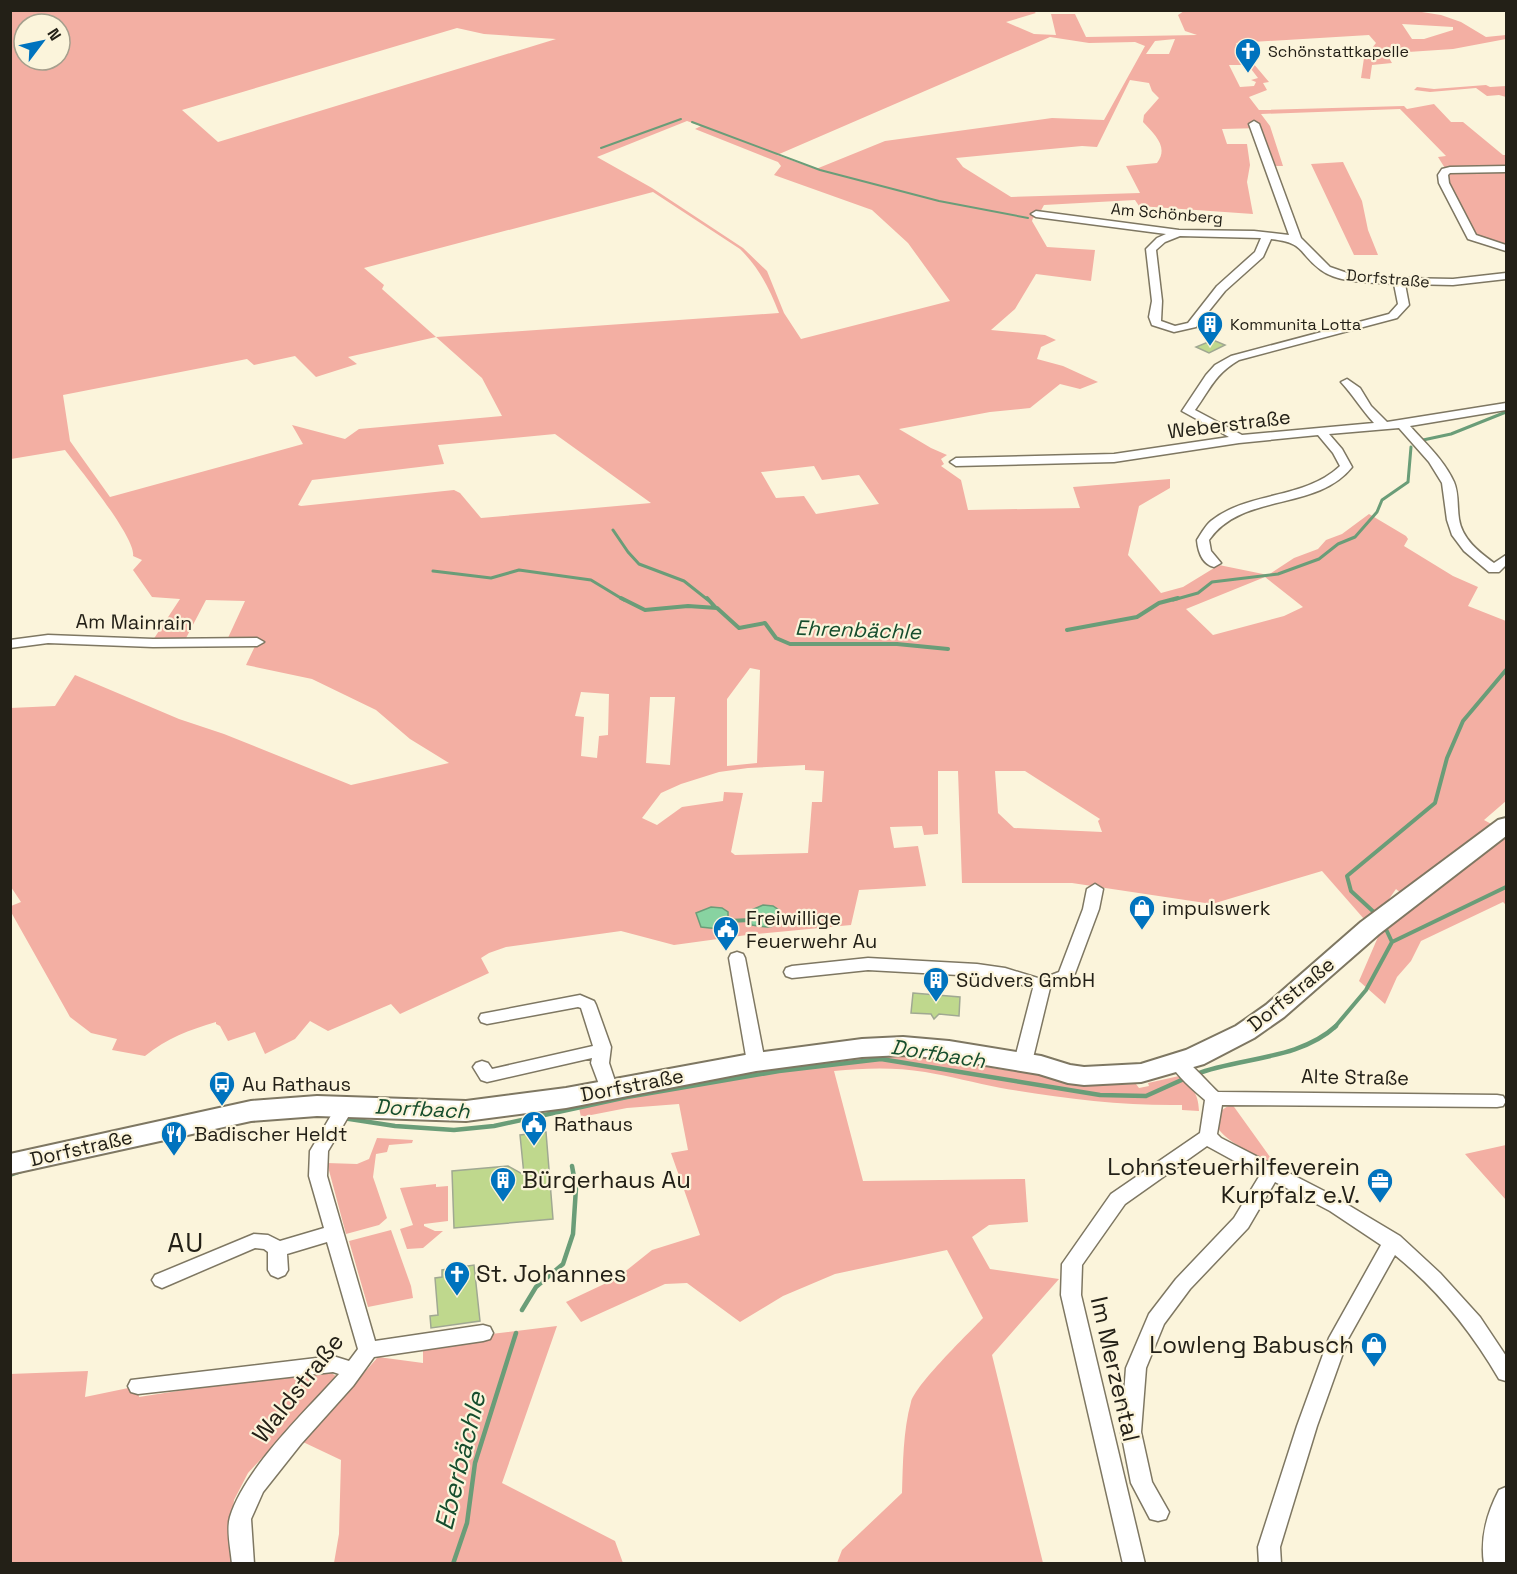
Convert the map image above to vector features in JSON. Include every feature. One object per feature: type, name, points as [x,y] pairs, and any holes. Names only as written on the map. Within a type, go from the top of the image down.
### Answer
[{"type":"main road","name":"Dorfstraße","points":[[10,1164],[251,1111],[291,1106],[340,1114],[466,1111],[609,1090],[756,1062],[884,1046],[932,1048],[1032,1063],[1068,1074],[1084,1076],[1141,1073],[1174,1066],[1222,1045],[1275,1011],[1390,912],[1506,825]]},
{"type":"street","name":"Dorfstraße","points":[[1254,124],[1296,239],[1326,269],[1339,275],[1399,281],[1453,282],[1506,276]]},
{"type":"street","points":[[1506,169],[1450,170],[1443,175],[1444,183],[1472,237],[1506,248]]},
{"type":"street","name":"Am Schönberg","points":[[1036,213],[1179,233],[1267,235],[1296,239]]},
{"type":"street","points":[[1179,233],[1161,240],[1151,249],[1157,302],[1154,317],[1156,323],[1161,327],[1174,329],[1192,325],[1204,306],[1233,276],[1258,258],[1266,243],[1267,235]]},
{"type":"street","points":[[1239,439],[1232,433],[1188,411],[1219,367],[1235,358],[1261,350],[1393,316],[1404,305],[1399,281]]},
{"type":"street","points":[[1347,382],[1356,390],[1366,408],[1384,426]]},
{"type":"street","name":"Weberstraße","points":[[956,462],[1113,458],[1239,439],[1402,424],[1506,406]]},
{"type":"street","points":[[1402,424],[1445,476],[1450,486],[1454,522],[1463,541],[1479,558],[1494,569],[1506,559]]},
{"type":"street","points":[[1214,562],[1205,552],[1203,540],[1215,522],[1245,509],[1311,489],[1340,475],[1346,467],[1338,452],[1322,433]]},
{"type":"street","name":"Am Mainrain","points":[[10,644],[48,639],[153,643],[257,642]]},
{"type":"street","points":[[792,972],[868,964],[903,965],[1005,974],[1042,984],[1066,976],[1091,909],[1095,889]]},
{"type":"street","points":[[737,957],[756,1062]]},
{"type":"street","points":[[1032,1063],[1042,984]]},
{"type":"street","points":[[487,1017],[580,1001],[588,1005],[602,1047],[600,1064],[609,1090]]},
{"type":"street","points":[[482,1067],[487,1076],[592,1052],[601,1054]]},
{"type":"street","points":[[1174,1066],[1214,1098],[1208,1136],[1220,1146],[1336,1205],[1393,1241],[1467,1314],[1491,1345],[1506,1373]]},
{"type":"street","name":"Alte Straße","points":[[1214,1098],[1497,1101]]},
{"type":"street","name":"Waldstraße","points":[[243,1563],[240,1519],[256,1486],[368,1350],[318,1176],[319,1151],[340,1114]]},
{"type":"street","name":"Im Merzental","points":[[1134,1563],[1071,1295],[1072,1264],[1118,1199],[1208,1136]]},
{"type":"street","points":[[1158,1512],[1142,1483],[1131,1432],[1136,1368],[1156,1320],[1183,1284],[1241,1223],[1271,1173]]},
{"type":"street","points":[[277,1249],[335,1233]]},
{"type":"street","points":[[162,1280],[254,1241],[268,1242],[277,1249],[278,1270]]},
{"type":"street","points":[[1270,1563],[1269,1547],[1307,1426],[1339,1338],[1393,1241]]},
{"type":"street","points":[[368,1350],[483,1333]]},
{"type":"street","points":[[138,1386],[333,1364],[353,1370]]},
{"type":"street","points":[[1495,1563],[1492,1555],[1500,1508],[1506,1496]]},
{"type":"shaded area","points":[[1036,10],[1033,11],[1036,13],[1006,22],[1034,34],[1056,35],[1051,14],[1075,14],[1086,37],[1197,35],[1185,31],[1178,15],[1184,11],[1409,10],[1441,15],[1461,22],[1486,37],[1506,35],[1506,39],[1453,49],[1393,53],[1389,58],[1392,63],[1372,65],[1370,79],[1361,78],[1364,58],[1376,43],[1369,35],[1236,43],[1269,82],[1263,83],[1267,90],[1249,97],[1259,110],[1404,106],[1407,109],[1434,104],[1451,122],[1463,122],[1503,155],[1506,155],[1506,167],[1452,168],[1454,171],[1506,171],[1506,246],[1477,236],[1472,231],[1449,186],[1448,173],[1438,157],[1446,156],[1400,109],[1261,114],[1270,126],[1283,166],[1273,166],[1261,128],[1222,129],[1227,144],[1247,144],[1250,165],[1247,182],[1253,214],[1139,206],[1135,200],[1044,205],[1038,216],[1033,218],[1032,221],[1047,247],[1095,250],[1091,281],[1036,274],[1015,309],[991,330],[1045,335],[1056,340],[1041,347],[1037,359],[1063,366],[1098,382],[1080,389],[1060,384],[1030,408],[990,412],[899,429],[947,455],[941,459],[944,464],[941,466],[961,480],[968,510],[1080,508],[1073,487],[1170,479],[1170,488],[1139,506],[1128,555],[1161,593],[1183,587],[1219,565],[1268,575],[1294,558],[1318,549],[1326,540],[1342,534],[1369,514],[1406,536],[1408,539],[1404,546],[1453,576],[1478,587],[1468,606],[1506,621],[1506,801],[1484,820],[1506,832],[1506,905],[1503,902],[1421,941],[1411,961],[1397,977],[1385,1004],[1359,981],[1381,930],[1416,906],[1396,889],[1382,909],[1364,919],[1322,871],[1212,904],[1072,883],[962,883],[958,771],[938,771],[938,834],[924,835],[922,826],[890,827],[894,848],[918,846],[926,886],[859,890],[851,925],[674,945],[621,931],[506,947],[481,958],[489,973],[400,1014],[391,1004],[328,1031],[310,1021],[295,1039],[265,1054],[255,1032],[228,1041],[216,1022],[179,1035],[145,1056],[112,1050],[117,1039],[91,1033],[70,1017],[11,912],[11,906],[21,902],[11,887],[10,708],[55,706],[75,675],[179,719],[224,734],[351,785],[449,763],[410,739],[376,710],[312,679],[246,665],[257,642],[227,640],[245,601],[206,600],[185,640],[153,640],[180,599],[152,597],[133,570],[142,560],[133,556],[132,547],[117,519],[65,450],[11,459],[11,11]],"holes":[[[1402,24],[1453,27],[1453,30],[1424,39],[1412,39]],[[457,28],[484,34],[556,39],[218,142],[182,110]],[[1050,37],[1089,43],[1135,42],[1145,46],[1104,120],[1052,118],[885,141],[816,169],[777,155]],[[1175,39],[1169,54],[1146,54],[1155,41]],[[1229,65],[1248,65],[1258,78],[1251,80],[1256,82],[1254,86],[1240,87]],[[1130,80],[1149,83],[1152,91],[1159,98],[1144,115],[1143,122],[1159,141],[1162,152],[1157,163],[1126,166],[1140,193],[1011,197],[963,167],[956,158],[1082,146],[1097,147]],[[687,121],[701,126],[695,129],[778,162],[781,166],[774,175],[872,210],[908,243],[950,301],[801,339],[784,313],[767,271],[743,248],[652,188],[597,157]],[[653,192],[740,249],[763,279],[779,313],[436,337],[382,289],[384,285],[364,268]],[[436,337],[482,378],[502,416],[359,429],[345,439],[292,425],[303,444],[110,497],[70,441],[63,395],[247,359],[254,365],[295,356],[316,377],[357,364],[348,357]],[[555,434],[651,503],[481,518],[460,493],[454,490],[298,505],[312,480],[444,464],[438,445]],[[814,466],[822,480],[859,475],[879,504],[816,514],[804,496],[776,498],[761,472]],[[1265,577],[1303,607],[1284,616],[1213,635],[1186,609]],[[750,668],[760,670],[757,763],[727,766],[727,699]],[[581,692],[609,694],[608,735],[599,736],[597,758],[581,756],[584,717],[575,716]],[[650,697],[675,697],[670,765],[646,763]],[[805,765],[805,770],[824,771],[822,802],[812,802],[808,853],[735,855],[731,852],[743,793],[724,792],[723,801],[682,807],[657,825],[642,818],[661,793],[719,772],[748,768]],[[995,771],[1025,771],[1100,819],[1098,821],[1102,832],[1014,828],[998,813]]]},
{"type":"shaded area","points":[[1486,85],[1506,86],[1506,97],[1487,96],[1476,88],[1430,92],[1414,90],[1417,87],[1434,89]]},
{"type":"shaded area","points":[[1343,162],[1362,201],[1368,230],[1378,255],[1354,255],[1311,164]]},
{"type":"shaded area","points":[[763,905],[773,906],[779,910],[779,917],[775,925],[763,927],[752,925],[747,912]]},
{"type":"shaded area","points":[[711,907],[722,908],[728,912],[728,921],[719,928],[701,927],[696,913]]},
{"type":"shaded area","points":[[885,1054],[910,1055],[1102,1085],[1136,1084],[1139,1088],[1149,1086],[1148,1083],[1179,1076],[1194,1091],[1197,1099],[1199,1111],[1182,1110],[1182,1105],[1114,1103],[1046,1095],[914,1070],[879,1068],[834,1071],[863,1181],[1025,1179],[1028,1222],[989,1225],[972,1237],[990,1269],[1059,1279],[992,1355],[1043,1563],[837,1563],[842,1550],[902,1493],[905,1436],[911,1402],[932,1372],[983,1318],[947,1250],[835,1274],[783,1296],[740,1322],[687,1283],[665,1284],[581,1322],[566,1302],[617,1278],[652,1250],[700,1235],[671,1153],[688,1150],[679,1104],[627,1108],[581,1117],[578,1103],[758,1069]]},
{"type":"shaded area","points":[[1232,1104],[1275,1164],[1241,1148],[1220,1131],[1216,1122],[1219,1113]]},
{"type":"shaded area","points":[[377,1138],[413,1140],[412,1143],[389,1145],[387,1152],[376,1154],[373,1177],[387,1218],[379,1225],[346,1234],[327,1163],[357,1164],[369,1159]]},
{"type":"shaded area","points":[[1506,1145],[1506,1200],[1465,1154]]},
{"type":"shaded area","points":[[436,1184],[436,1187],[448,1186],[448,1221],[424,1224],[435,1231],[443,1231],[423,1248],[407,1249],[400,1229],[413,1225],[400,1188]]},
{"type":"shaded area","points":[[391,1230],[413,1298],[368,1307],[349,1241]]},
{"type":"shaded area","points":[[557,1326],[502,1483],[615,1541],[623,1563],[334,1563],[339,1534],[341,1460],[303,1442],[378,1357],[423,1363],[423,1349],[483,1335]]},
{"type":"shaded area","points":[[325,1368],[337,1377],[248,1473],[234,1500],[231,1527],[232,1563],[11,1564],[10,1374],[88,1371],[85,1397],[138,1386],[139,1397]]},
{"type":"building","name":"Kommunita Lotta","points":[[1213,340],[1225,345],[1209,353],[1196,347]]},
{"type":"building","name":"Südvers GmbH","points":[[913,993],[960,997],[959,1016],[939,1014],[934,1019],[931,1014],[911,1013]]},
{"type":"building","name":"Bürgerhaus Au","points":[[546,1132],[553,1219],[454,1228],[452,1171],[508,1166],[524,1175],[520,1135]]},
{"type":"building","name":"St. Johannes","points":[[474,1265],[480,1321],[431,1328],[430,1316],[438,1315],[435,1278],[442,1277],[442,1270]]},
{"type":"waterway","points":[[601,148],[681,119]]},
{"type":"waterway","points":[[692,122],[820,170],[939,201],[1028,218]]},
{"type":"waterway","name":"Ehrenbächle","points":[[1423,440],[1451,434],[1506,412]]},
{"type":"waterway","name":"Ehrenbächle","points":[[1173,600],[1198,593],[1212,582],[1278,574],[1319,559],[1338,544],[1355,537],[1377,512],[1382,500],[1408,482],[1411,447]]},
{"type":"waterway","points":[[613,530],[639,564],[684,581],[708,600]]},
{"type":"waterway","name":"Ehrenbächle","points":[[433,571],[491,578],[519,570],[591,580],[624,600]]},
{"type":"waterway","name":"Ehrenbächle","points":[[621,598],[645,610],[688,606],[716,608]]},
{"type":"waterway","points":[[707,598],[716,608]]},
{"type":"waterway","name":"Ehrenbächle","points":[[1067,630],[1137,617],[1159,603],[1178,598]]},
{"type":"waterway","name":"Ehrenbächle","points":[[716,608],[739,628],[765,623],[776,638],[790,644],[897,644],[948,649]]},
{"type":"waterway","name":"Dorfbach","points":[[1376,914],[1351,891],[1347,876],[1435,803],[1447,758],[1463,721],[1506,670]]},
{"type":"waterway","points":[[1392,942],[1506,887]]},
{"type":"waterway","points":[[728,921],[751,920]]},
{"type":"waterway","name":"Dorfbach","points":[[1384,925],[1392,942]]},
{"type":"waterway","name":"Dorfbach","points":[[1335,1027],[1366,990],[1392,942]]},
{"type":"waterway","name":"Dorfbach","points":[[1196,1074],[1213,1068],[1287,1052],[1321,1037],[1335,1027]]},
{"type":"waterway","name":"Dorfbach","points":[[343,1118],[395,1126],[454,1130],[494,1126],[627,1097],[779,1071],[881,1059],[1100,1095],[1146,1096],[1186,1078]]},
{"type":"waterway","name":"Eberbächle","points":[[522,1310],[536,1287],[563,1264],[573,1234],[576,1188],[572,1166]]},
{"type":"waterway","name":"Dorfbach","points":[[10,1175],[24,1170]]},
{"type":"waterway","name":"Eberbächle","points":[[453,1564],[467,1523],[475,1463],[516,1333]]},
{"type":"place","name":"Schönstattkapelle","points":[[1248,74]]},
{"type":"place","name":"Kommunita Lotta","points":[[1210,347]]},
{"type":"place","name":"impulswerk","points":[[1142,931]]},
{"type":"place","name":"Freiwillige Feuerwehr Au","points":[[726,952]]},
{"type":"place","name":"Südvers GmbH","points":[[936,1003]]},
{"type":"place","name":"Au Rathaus","points":[[222,1107]]},
{"type":"place","name":"Rathaus","points":[[534,1147]]},
{"type":"place","name":"Badischer Heldt","points":[[174,1157]]},
{"type":"place","name":"Bürgerhaus Au","points":[[503,1203]]},
{"type":"place","name":"Lohnsteuerhilfeverein Kurpfalz e.V.","points":[[1380,1204]]},
{"type":"place","name":"St. Johannes","points":[[457,1297]]},
{"type":"place","name":"Lowleng Babusch","points":[[1374,1368]]},
{"type":"district","name":"AU","points":[[186,1243]]}]
